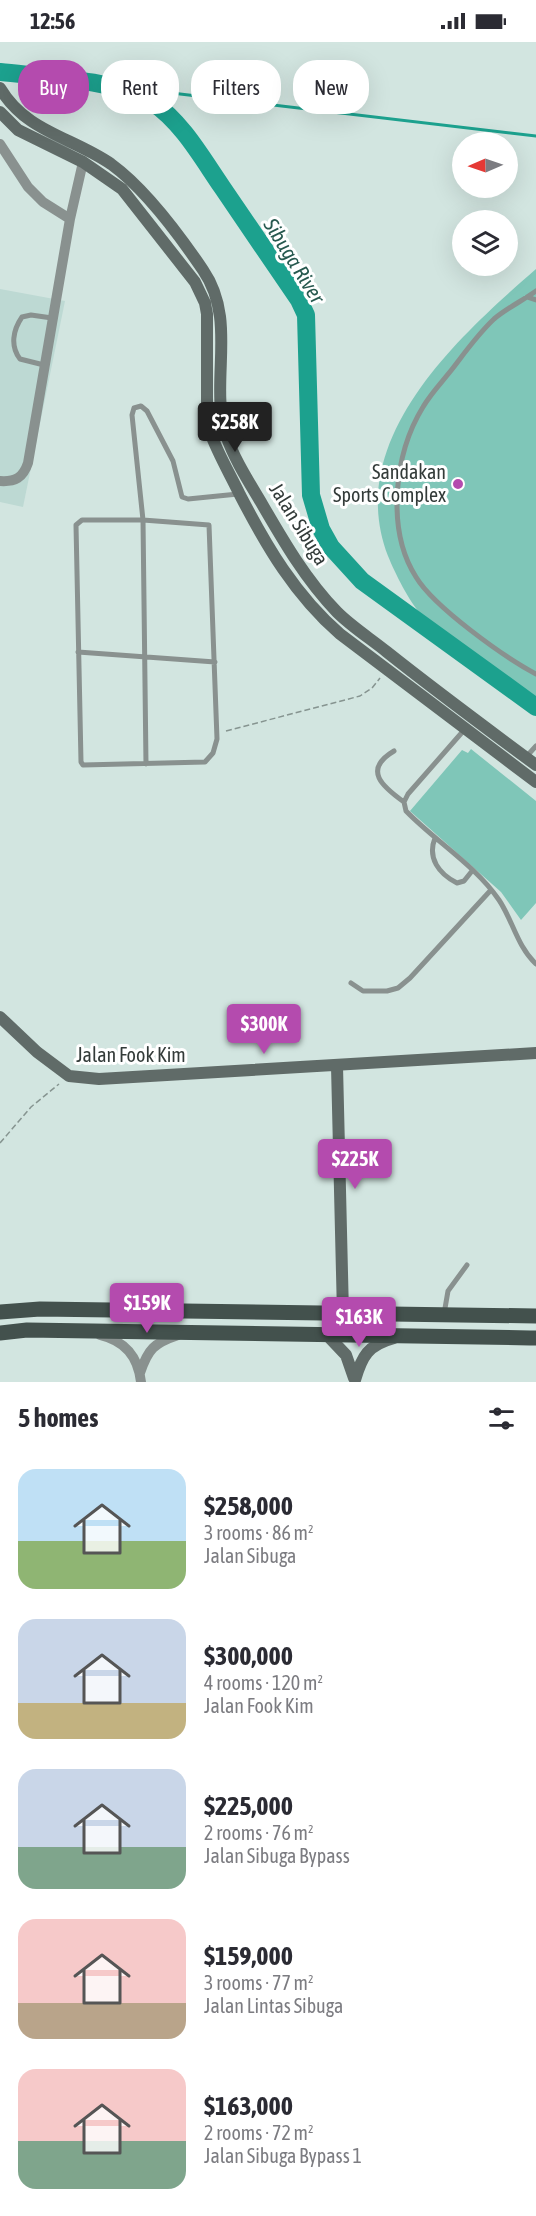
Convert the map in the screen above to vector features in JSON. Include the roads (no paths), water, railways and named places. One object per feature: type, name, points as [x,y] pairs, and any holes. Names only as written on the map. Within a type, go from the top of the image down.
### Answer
[{"type":"main road","name":"Jalan Sibuga","points":[[1,90],[11,105],[26,119],[110,164],[136,184],[203,270],[215,292],[220,314],[221,399],[226,434],[236,459],[300,568],[338,613],[404,666],[531,761]]},
{"type":"main road","name":"Jalan Sibuga","points":[[0,112],[18,130],[83,162],[128,195],[195,282],[205,303],[208,326],[208,425],[213,442],[277,562],[315,612],[387,670],[536,782]]},
{"type":"main road","name":"Jalan Fook Kim","points":[[0,1017],[37,1052],[69,1076],[99,1078],[536,1053]]},
{"type":"main road","points":[[337,1066],[343,1314]]},
{"type":"main road","points":[[0,1312],[40,1309],[536,1316]]},
{"type":"main road","points":[[0,1333],[27,1330],[189,1331],[328,1336],[536,1338]]},
{"type":"main road","points":[[328,1336],[346,1355],[355,1381]]},
{"type":"main road","points":[[355,1381],[359,1364],[366,1352],[376,1345],[401,1336]]},
{"type":"street","points":[[0,144],[28,187],[43,202],[70,219]]},
{"type":"street","points":[[0,481],[19,478],[25,473],[70,219],[83,162]]},
{"type":"street","points":[[83,1331],[124,1344],[134,1356],[141,1377]]},
{"type":"street","points":[[141,1377],[145,1358],[152,1348],[162,1341],[189,1331]]},
{"type":"lane","points":[[536,291],[497,317],[479,334],[423,408],[404,453],[396,501],[397,525],[403,550],[416,577],[432,598],[495,647],[536,674]]},
{"type":"lane","points":[[527,297],[536,300]]},
{"type":"lane","points":[[44,365],[20,359],[14,352],[13,342],[16,325],[22,316],[52,318]]},
{"type":"lane","points":[[146,764],[143,520],[132,415],[134,408],[141,406],[147,411],[173,461],[182,497],[188,499],[240,494]]},
{"type":"lane","points":[[82,520],[143,520],[209,525],[216,734],[216,746],[209,759],[205,762],[83,765],[81,762],[78,652],[76,525],[82,520]]},
{"type":"lane","points":[[78,652],[215,662]]},
{"type":"lane","points":[[465,729],[408,794],[404,802],[406,811],[472,871],[499,901],[527,955],[536,964]]},
{"type":"lane","points":[[531,761],[536,746]]},
{"type":"lane","points":[[394,751],[386,755],[378,766],[377,774],[386,789],[404,802]]},
{"type":"lane","points":[[435,838],[431,848],[432,857],[436,866],[449,879],[457,883],[464,881],[472,871]]},
{"type":"lane","points":[[351,983],[363,992],[398,988],[410,978],[490,891]]},
{"type":"lane","points":[[443,1316],[448,1291],[467,1265]]},
{"type":"waterway","name":"Sibuga River","points":[[0,72],[78,80],[118,88],[152,102],[182,130],[299,300],[306,315],[311,495],[321,529],[331,547],[362,581],[536,707]]},
{"type":"waterway","points":[[179,94],[536,136]]},
{"type":"place","name":"Sandakan Sports Complex","points":[[458,484]]}]
